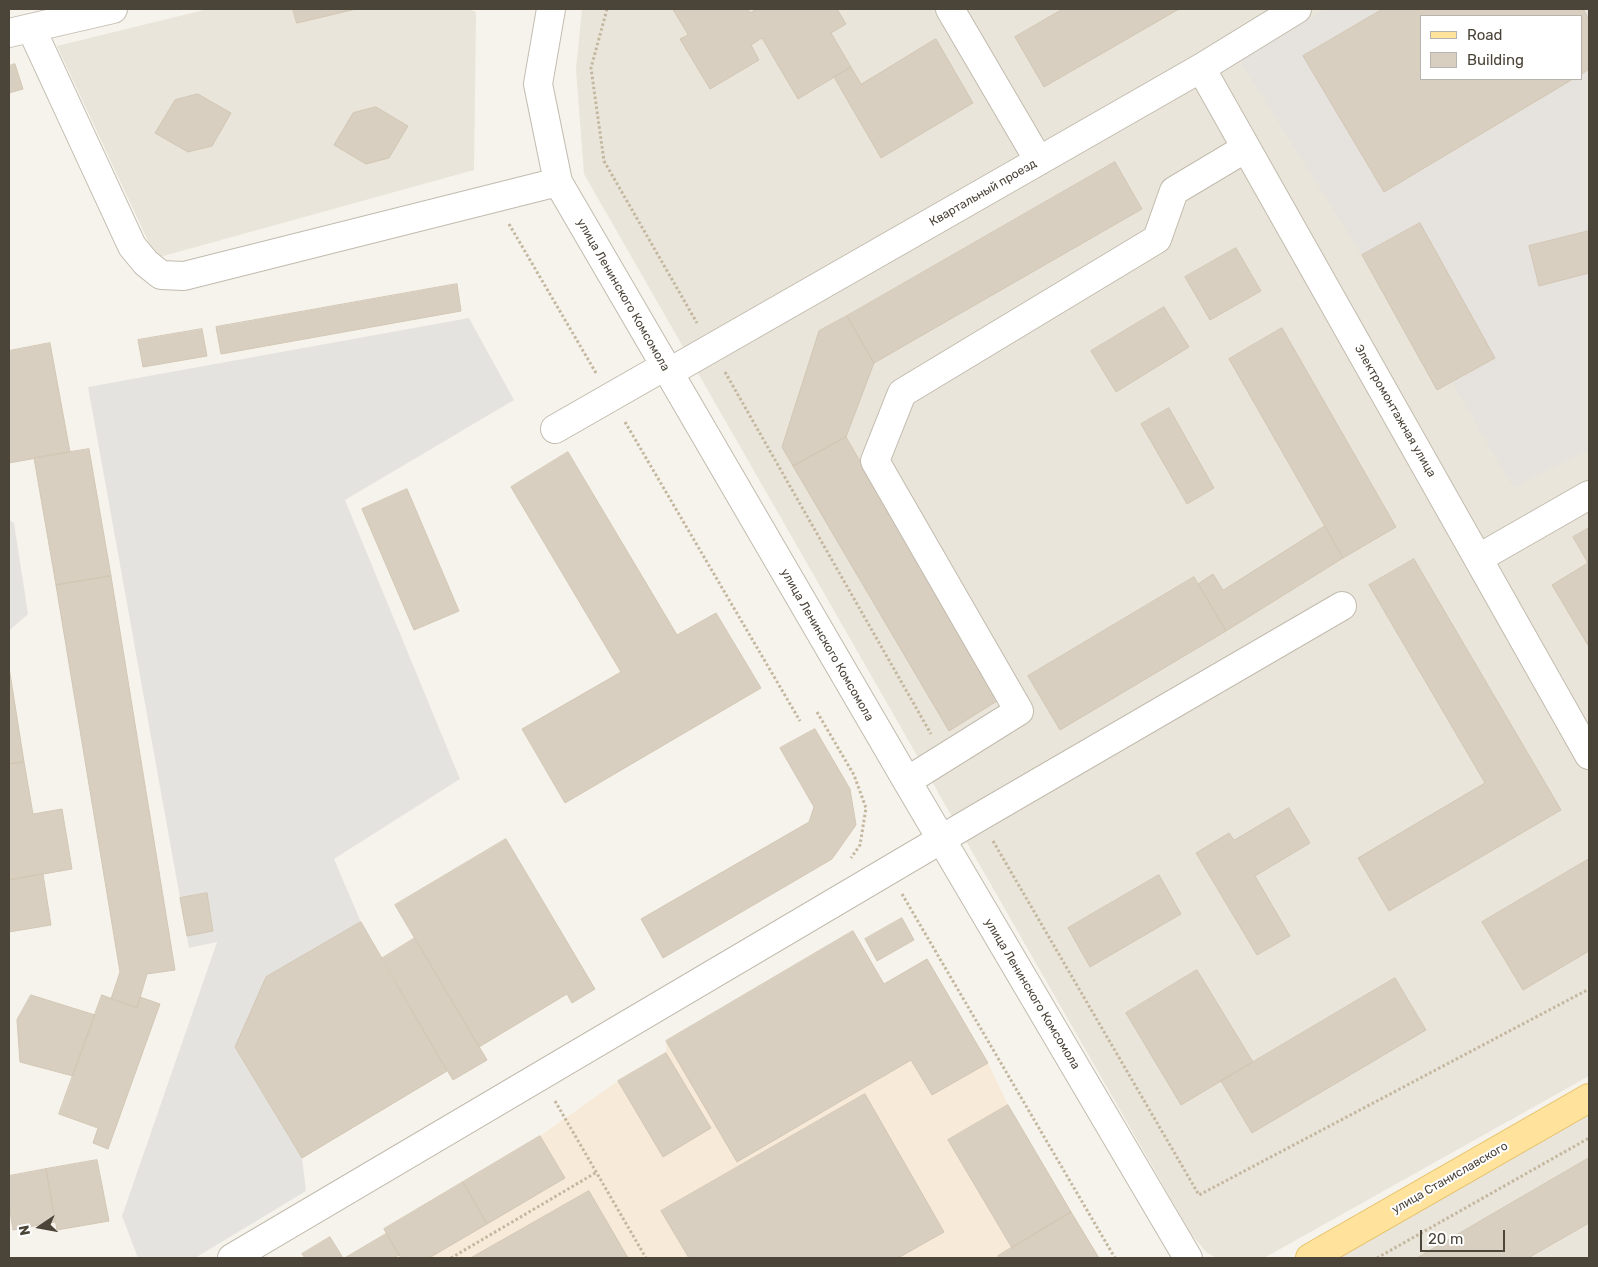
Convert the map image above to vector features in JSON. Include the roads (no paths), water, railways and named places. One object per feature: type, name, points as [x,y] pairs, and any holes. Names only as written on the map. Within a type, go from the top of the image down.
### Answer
[{"type":"main road","name":"улица Станиславского","points":[[1310,1258],[1589,1098]]},
{"type":"street","points":[[114,9],[20,30],[132,246],[146,263],[161,275],[184,276],[558,182]]},
{"type":"street","name":"улица Ленинского Комсомола","points":[[551,9],[538,84],[558,182],[1188,1258]]},
{"type":"street","name":"Квартальный проезд","points":[[555,429],[611,398],[712,348],[1201,68],[1297,9]]},
{"type":"street","points":[[960,12],[1039,161]]},
{"type":"street","name":"Электромонтажная улица","points":[[1201,68],[1589,755]]},
{"type":"street","points":[[907,781],[1019,711],[875,460],[902,393],[1157,239],[1174,191],[1246,148]]},
{"type":"street","points":[[1478,558],[1589,495]]},
{"type":"street","points":[[232,1258],[941,839],[1342,606]]}]
